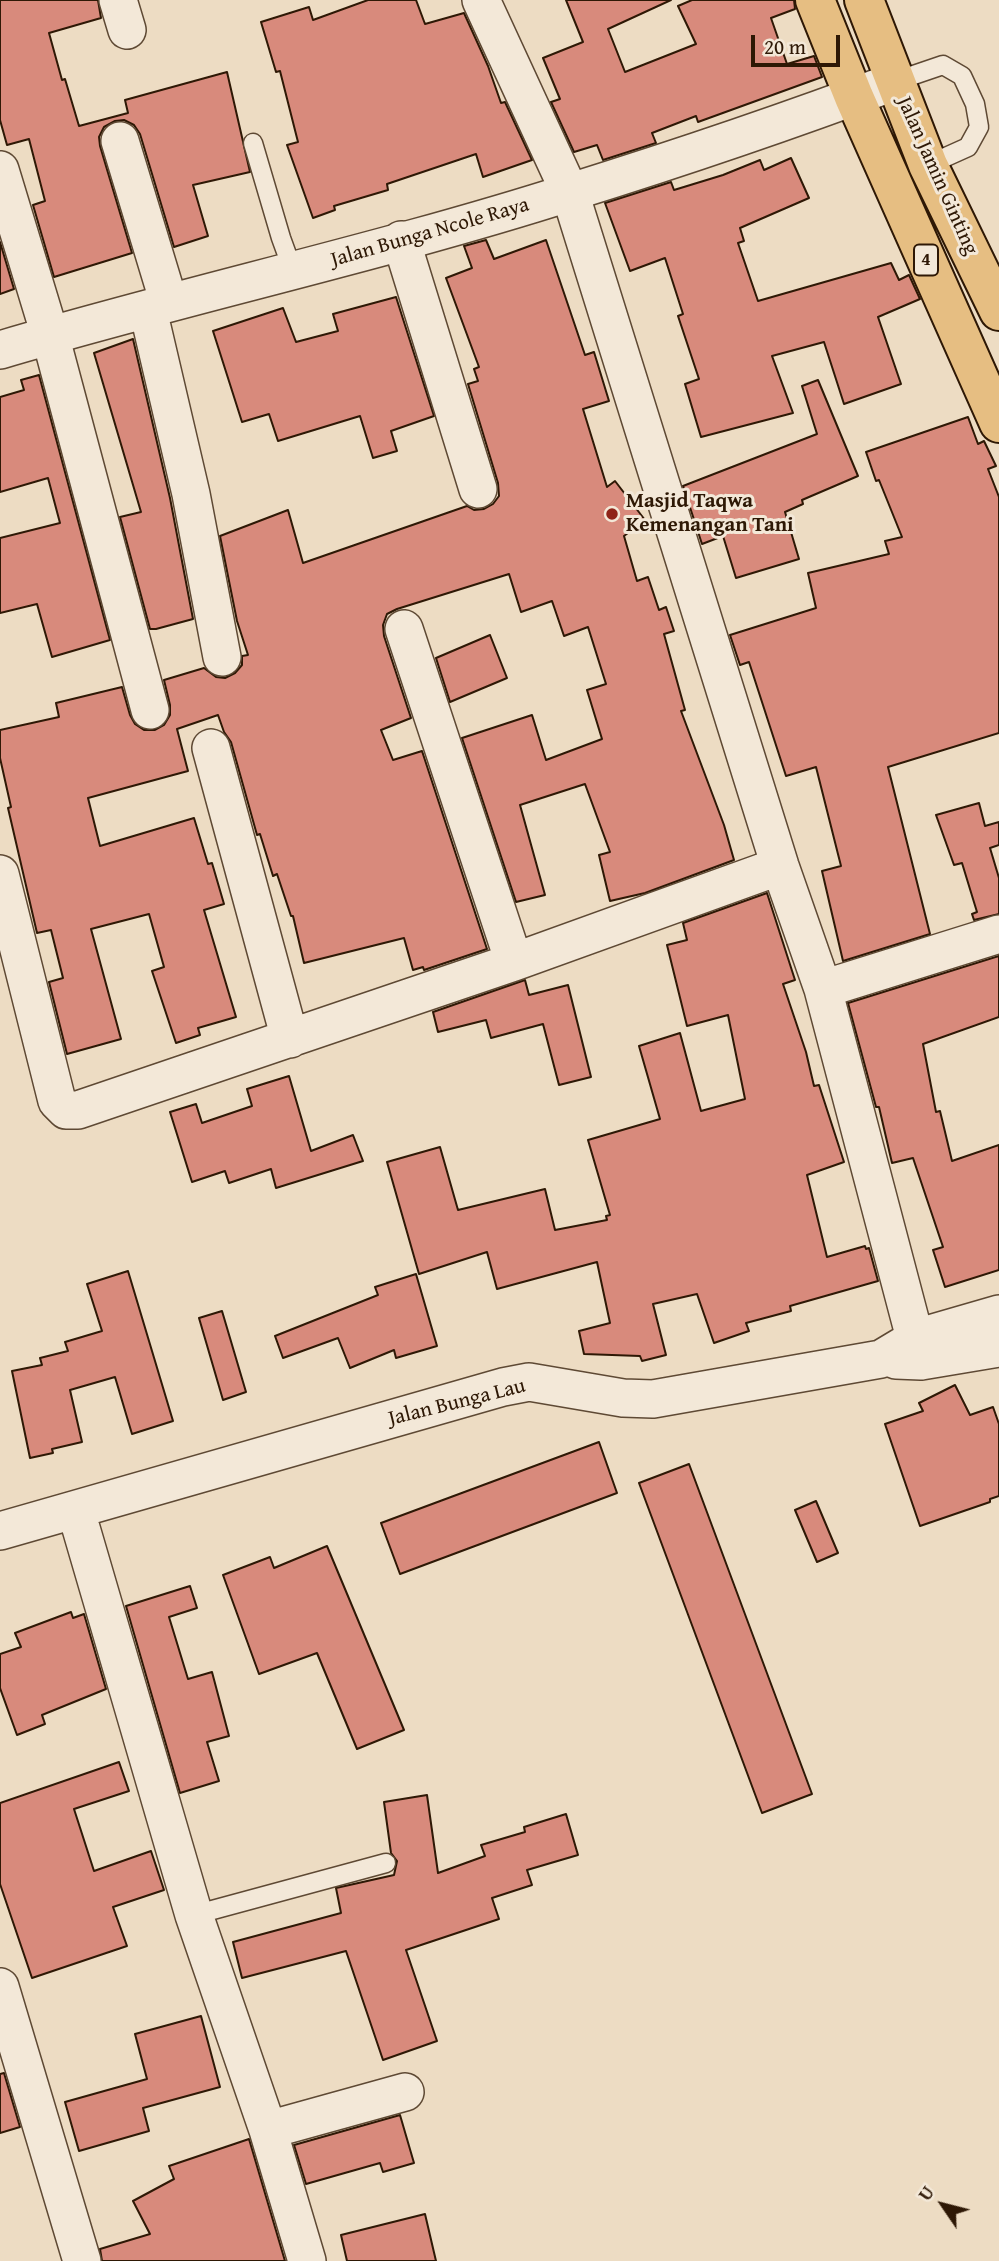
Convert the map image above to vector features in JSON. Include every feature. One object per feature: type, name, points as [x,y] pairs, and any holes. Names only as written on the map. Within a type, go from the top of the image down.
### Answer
[{"type":"highway","name":"Jalan Jamin Ginting","points":[[815,0],[854,97],[999,423]]},
{"type":"highway","name":"Jalan Jamin Ginting","points":[[864,0],[928,165],[999,311]]},
{"type":"street","points":[[481,0],[570,193],[780,866],[823,989],[919,1350]]},
{"type":"street","name":"Jalan Bunga Ncole Raya","points":[[0,350],[570,193],[896,81]]},
{"type":"street","points":[[120,141],[159,306],[222,657]]},
{"type":"street","points":[[0,170],[50,335],[150,710]]},
{"type":"street","points":[[401,240],[478,489]]},
{"type":"street","points":[[404,629],[514,962]]},
{"type":"street","points":[[211,748],[290,1039]]},
{"type":"street","points":[[0,874],[57,1101],[66,1110],[78,1110],[514,962],[780,866]]},
{"type":"street","points":[[823,989],[999,934]]},
{"type":"street","points":[[919,1350],[999,1314]]},
{"type":"street","points":[[919,1350],[999,1348]]},
{"type":"street","name":"Jalan Bunga Lau","points":[[0,1531],[503,1387],[529,1382],[623,1398],[653,1399],[919,1350]]},
{"type":"street","points":[[76,1511],[194,1914],[268,2130],[307,2261]]},
{"type":"street","points":[[0,1987],[82,2261]]},
{"type":"street","points":[[268,2130],[405,2092]]},
{"type":"lane","points":[[896,81],[943,65],[961,76],[975,104],[979,127],[968,147],[928,165]]},
{"type":"lane","points":[[253,143],[293,271]]},
{"type":"lane","points":[[194,1914],[386,1863]]},
{"type":"building","points":[[0,0],[98,0],[101,18],[49,33],[79,126],[128,113],[125,100],[227,72],[250,172],[193,185],[208,236],[174,247],[140,134],[134,125],[124,120],[115,121],[104,127],[99,137],[100,146],[132,253],[54,277],[33,205],[45,201],[29,139],[7,145],[0,120]]},
{"type":"building","points":[[368,0],[416,0],[425,24],[464,13],[501,103],[505,102],[532,160],[483,177],[476,154],[387,184],[388,190],[334,206],[335,210],[313,218],[287,145],[298,142],[280,71],[276,72],[261,22],[309,7],[313,20]]},
{"type":"building","points":[[566,0],[671,0],[608,29],[625,72],[696,44],[678,6],[692,0],[794,0],[795,9],[771,18],[787,64],[814,56],[822,77],[698,122],[696,116],[652,133],[656,143],[603,160],[597,145],[574,152],[551,102],[560,99],[543,58],[583,42]]},
{"type":"building","points":[[791,158],[809,198],[740,228],[744,241],[738,243],[758,301],[891,263],[899,280],[909,275],[920,299],[878,317],[901,384],[844,404],[824,342],[772,356],[793,413],[701,437],[685,384],[699,379],[678,316],[683,314],[665,258],[630,271],[605,203],[671,182],[674,190],[760,160],[764,170]]},
{"type":"building","points":[[486,240],[494,259],[546,240],[585,355],[594,352],[609,401],[583,409],[607,487],[615,481],[645,520],[624,536],[637,581],[648,577],[659,610],[666,607],[674,631],[664,634],[685,710],[681,711],[724,825],[734,860],[645,893],[610,901],[599,855],[610,852],[585,784],[520,805],[545,895],[516,902],[462,738],[532,715],[546,760],[602,739],[587,690],[606,684],[588,627],[564,636],[552,601],[521,612],[509,574],[397,609],[387,614],[383,625],[384,636],[411,718],[381,730],[393,760],[422,751],[487,949],[424,970],[423,967],[413,970],[404,938],[304,963],[293,916],[277,874],[273,876],[260,834],[257,835],[231,742],[218,715],[177,729],[188,771],[88,798],[100,846],[194,818],[208,864],[212,863],[224,904],[204,910],[236,1017],[198,1028],[200,1035],[176,1043],[152,971],[164,967],[149,914],[91,929],[121,1039],[67,1054],[49,982],[63,978],[51,930],[37,933],[8,808],[11,807],[0,758],[0,730],[59,717],[56,703],[122,687],[135,724],[144,730],[155,730],[164,725],[170,715],[164,680],[204,668],[216,677],[225,678],[235,673],[242,665],[242,656],[248,655],[237,621],[220,536],[288,510],[303,563],[467,506],[474,510],[493,504],[499,496],[498,483],[468,384],[478,381],[474,369],[479,367],[446,278],[472,268],[464,246]]},
{"type":"building","points":[[0,242],[14,289],[0,294]]},
{"type":"building","points":[[396,297],[434,416],[391,431],[397,451],[373,458],[360,416],[278,441],[269,414],[242,422],[213,331],[283,308],[296,342],[338,331],[333,314]]},
{"type":"building","points":[[133,339],[170,498],[193,619],[156,629],[150,629],[120,517],[141,512],[94,353]]},
{"type":"building","points":[[39,375],[110,640],[52,657],[37,604],[0,613],[0,538],[60,523],[48,478],[0,492],[0,397],[24,390],[21,380]]},
{"type":"building","points":[[818,380],[858,476],[802,500],[803,504],[785,512],[799,559],[736,578],[723,536],[702,544],[683,486],[817,434],[802,386]]},
{"type":"building","points":[[968,417],[978,444],[984,441],[996,466],[988,469],[999,497],[999,733],[888,767],[930,934],[843,961],[822,871],[841,866],[816,767],[786,776],[749,662],[740,665],[730,635],[816,608],[808,573],[889,554],[885,541],[902,537],[879,480],[876,481],[866,452]]},
{"type":"building","points":[[490,635],[507,678],[450,702],[436,658]]},
{"type":"building","points":[[979,803],[985,826],[999,822],[999,845],[990,848],[999,878],[999,914],[974,920],[972,914],[977,912],[962,863],[954,865],[936,815]]},
{"type":"building","points":[[767,893],[795,980],[783,984],[806,1052],[814,1086],[819,1085],[844,1162],[807,1175],[827,1257],[865,1246],[866,1249],[869,1248],[878,1281],[790,1306],[791,1311],[746,1323],[749,1331],[714,1343],[697,1294],[653,1304],[666,1355],[642,1361],[640,1356],[584,1354],[579,1331],[610,1323],[597,1262],[497,1289],[487,1252],[419,1274],[387,1162],[440,1147],[458,1210],[545,1189],[555,1230],[607,1220],[606,1216],[610,1215],[588,1140],[660,1119],[639,1046],[680,1033],[701,1111],[745,1099],[728,1015],[687,1026],[667,945],[687,940],[683,923]]},
{"type":"building","points":[[999,956],[999,1017],[923,1044],[936,1112],[940,1111],[952,1161],[999,1145],[999,1270],[945,1287],[933,1250],[943,1247],[913,1158],[892,1163],[879,1107],[876,1107],[848,1003]]},
{"type":"building","points":[[525,980],[529,995],[568,985],[591,1077],[559,1085],[543,1024],[491,1038],[486,1020],[438,1032],[433,1012]]},
{"type":"building","points":[[289,1076],[311,1151],[353,1135],[363,1161],[276,1188],[271,1169],[229,1183],[225,1171],[192,1182],[170,1112],[196,1104],[202,1123],[252,1106],[247,1089]]},
{"type":"building","points":[[128,1271],[173,1421],[132,1434],[115,1377],[70,1390],[82,1442],[52,1449],[53,1453],[30,1458],[12,1371],[42,1365],[40,1358],[68,1351],[65,1342],[102,1331],[87,1284]]},
{"type":"building","points":[[416,1274],[437,1346],[396,1358],[394,1350],[350,1368],[338,1338],[283,1358],[275,1336],[378,1295],[375,1287]]},
{"type":"building","points":[[222,1311],[246,1392],[223,1400],[199,1318]]},
{"type":"building","points":[[955,1385],[970,1415],[993,1407],[999,1424],[999,1496],[990,1499],[990,1502],[920,1526],[885,1424],[923,1411],[919,1403]]},
{"type":"building","points":[[599,1442],[617,1493],[400,1574],[381,1523]]},
{"type":"building","points":[[689,1464],[812,1794],[762,1813],[639,1483]]},
{"type":"building","points":[[816,1501],[838,1553],[817,1562],[795,1510]]},
{"type":"building","points":[[327,1546],[404,1730],[357,1749],[317,1653],[259,1674],[223,1575],[270,1557],[274,1568]]},
{"type":"building","points":[[190,1586],[197,1608],[169,1617],[188,1679],[212,1672],[229,1736],[207,1742],[219,1781],[180,1793],[126,1606]]},
{"type":"building","points":[[71,1612],[73,1618],[84,1614],[106,1689],[42,1715],[45,1724],[17,1735],[0,1688],[0,1654],[21,1647],[15,1633]]},
{"type":"building","points":[[119,1762],[129,1791],[74,1809],[94,1871],[151,1851],[164,1890],[113,1907],[127,1946],[32,1978],[0,1884],[0,1803]]},
{"type":"building","points":[[427,1795],[438,1873],[485,1856],[481,1845],[525,1832],[524,1827],[566,1814],[578,1855],[527,1870],[532,1885],[492,1898],[499,1919],[406,1950],[437,2041],[383,2060],[346,1951],[242,1978],[233,1942],[341,1913],[336,1888],[394,1875],[397,1861],[391,1853],[384,1802]]},
{"type":"building","points":[[201,2016],[220,2087],[143,2108],[149,2131],[79,2151],[65,2102],[147,2079],[135,2034]]},
{"type":"building","points":[[4,2073],[20,2127],[0,2133],[0,2074]]},
{"type":"building","points":[[400,2115],[414,2163],[383,2172],[380,2163],[306,2184],[294,2145]]},
{"type":"building","points":[[249,2139],[285,2261],[102,2261],[100,2249],[150,2234],[133,2201],[174,2179],[169,2166]]},
{"type":"building","points":[[425,2214],[436,2261],[347,2261],[341,2235]]},
{"type":"place","name":"Masjid Taqwa Kemenangan Tani","points":[[612,514]]}]
